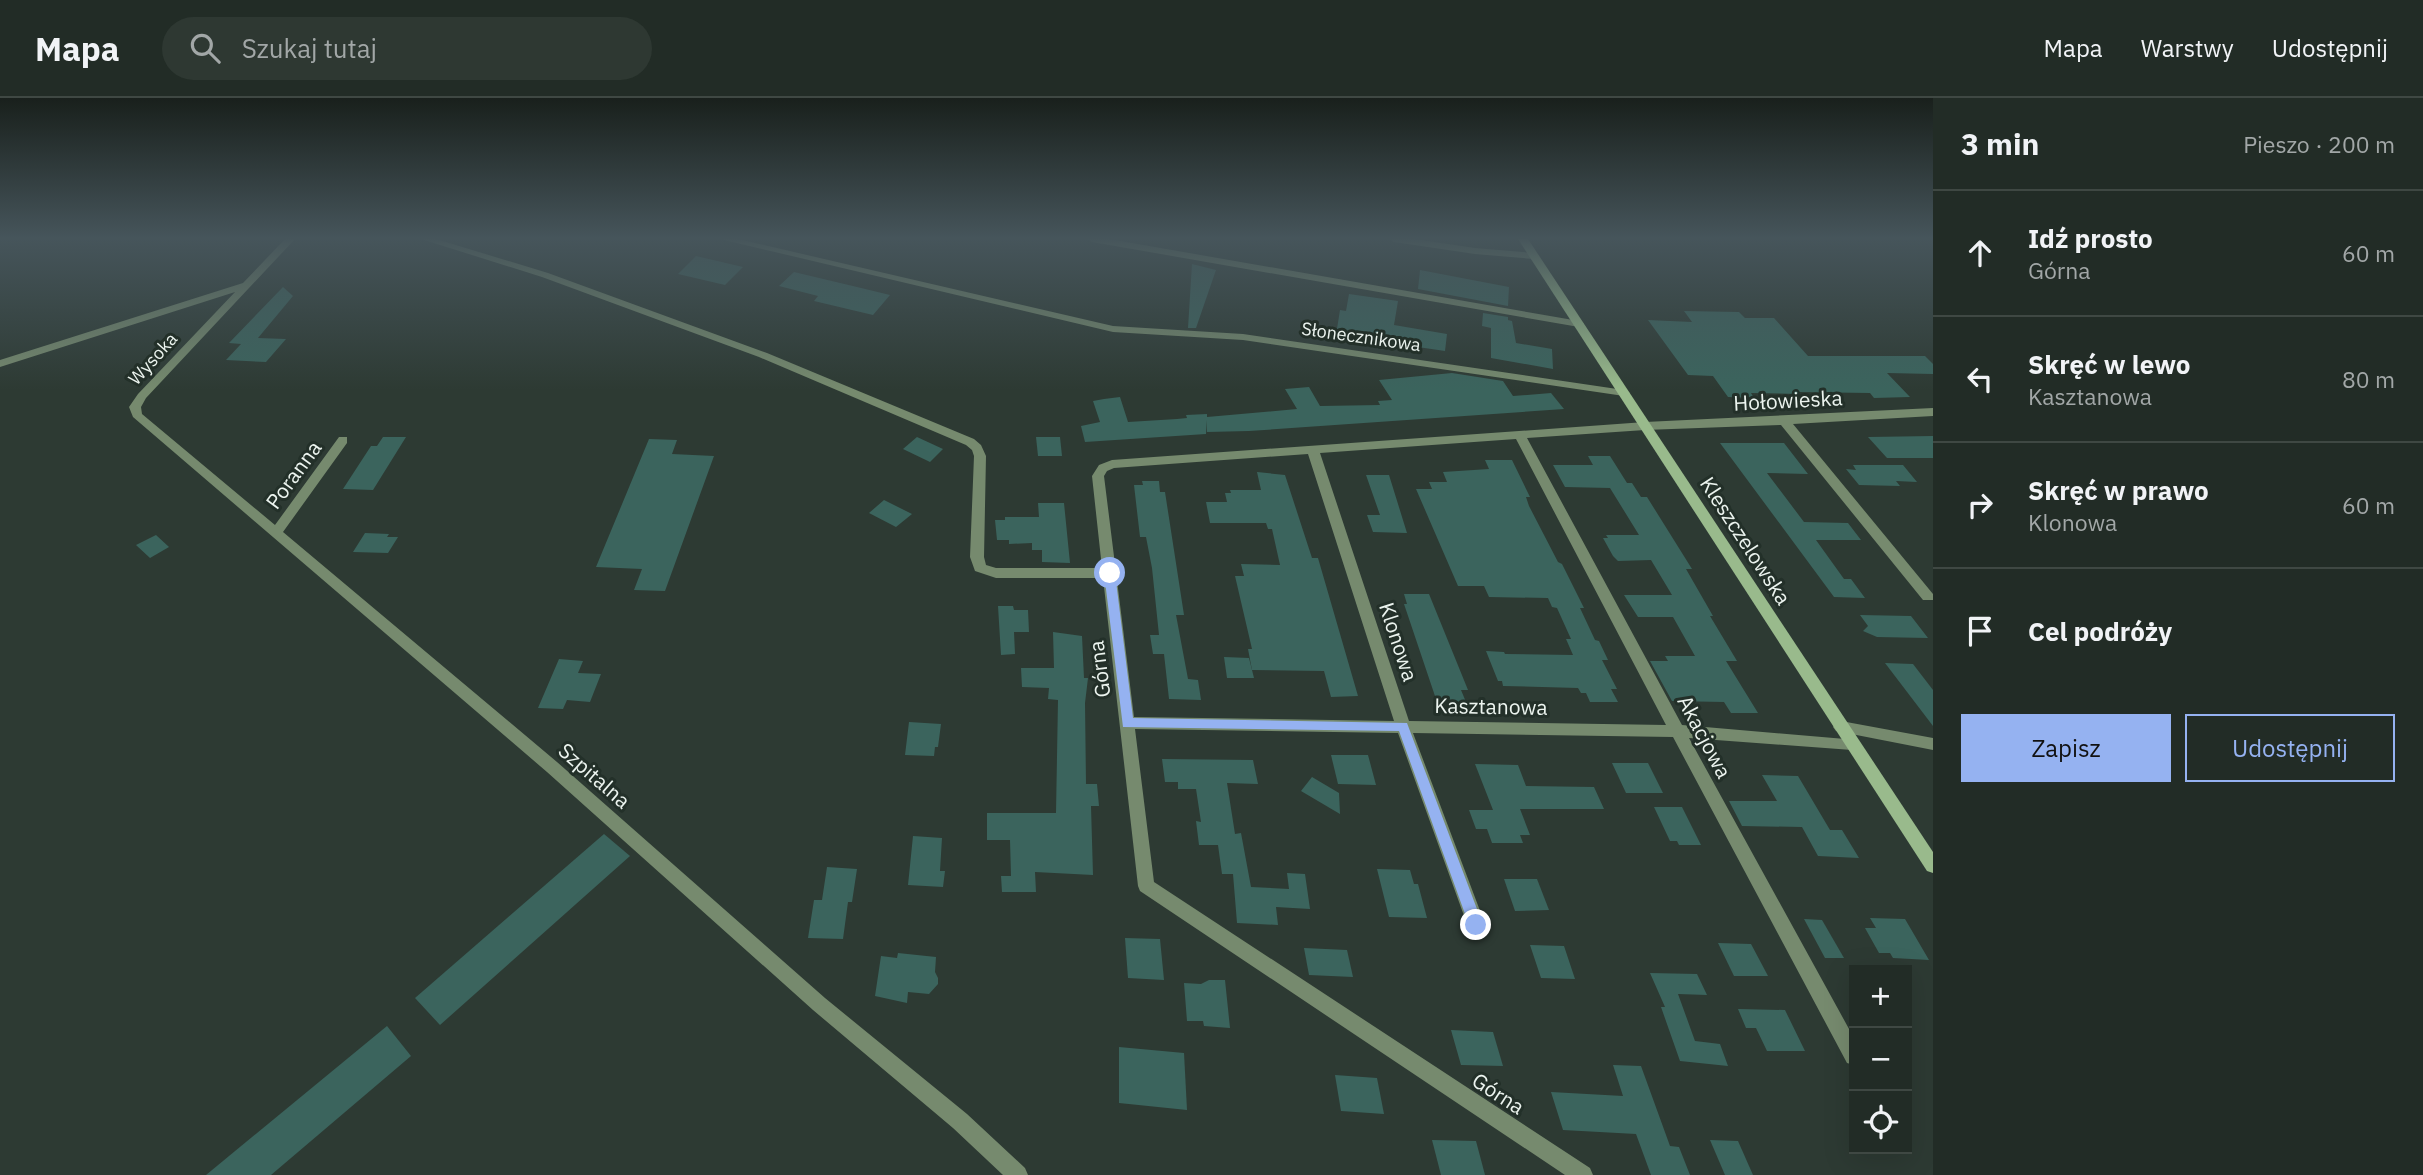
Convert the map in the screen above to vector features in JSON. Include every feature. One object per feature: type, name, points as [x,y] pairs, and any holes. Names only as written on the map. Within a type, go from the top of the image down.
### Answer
[{"type":"main road","name":"Kleszczelowska","points":[[1556,289],[1933,866]]},
{"type":"street","points":[[0,364],[233,289]]},
{"type":"street","name":"Wysoka","points":[[137,415],[135,407],[142,396],[242,289]]},
{"type":"street","points":[[584,289],[763,355],[970,442],[977,448],[980,456],[977,557],[980,568],[996,573],[1110,573]]},
{"type":"street","name":"Słonecznikowa","points":[[942,289],[1113,329],[1243,337],[1624,393]]},
{"type":"street","points":[[1380,289],[1579,324]]},
{"type":"street","name":"Hołowieska","points":[[1645,426],[1933,412]]},
{"type":"street","name":"Szpitalna","points":[[137,415],[552,767],[819,1004],[960,1121],[1018,1175]]},
{"type":"street","points":[[1784,421],[1931,599]]},
{"type":"street","name":"Górna","points":[[1583,1175],[1146,886],[1098,476],[1103,468],[1112,464],[1645,426]]},
{"type":"street","name":"Akacjowa","points":[[1520,436],[1676,731],[1849,1047]]},
{"type":"street","name":"Poranna","points":[[276,532],[343,440]]},
{"type":"street","name":"Klonowa","points":[[1313,450],[1403,726],[1476,925]]},
{"type":"street","name":"Kasztanowa","points":[[1128,723],[1676,731],[1852,744]]},
{"type":"street","points":[[1841,727],[1933,744]]},
{"type":"building","points":[[281,289],[286,289],[293,296],[258,338],[286,339],[266,362],[226,360],[241,344],[229,343]]},
{"type":"building","points":[[792,289],[866,289],[890,295],[873,315],[814,301],[818,296]]},
{"type":"building","points":[[1190,289],[1209,289],[1196,328],[1188,328]]},
{"type":"building","points":[[1419,289],[1509,289],[1508,306]]},
{"type":"building","points":[[1349,294],[1398,301],[1394,325],[1447,334],[1445,351],[1336,335],[1340,310],[1346,311]]},
{"type":"building","points":[[1684,311],[1739,312],[1745,318],[1774,318],[1808,356],[1925,356],[1933,364],[1933,374],[1887,373],[1910,397],[1874,398],[1870,393],[1798,392],[1800,394],[1751,393],[1754,398],[1728,397],[1713,376],[1688,375],[1648,320],[1692,322]]},
{"type":"building","points":[[1483,313],[1508,317],[1508,320],[1512,321],[1516,343],[1552,349],[1553,369],[1491,358],[1491,328],[1482,326]]},
{"type":"building","points":[[1452,373],[1503,381],[1513,396],[1551,393],[1564,409],[1249,431],[1207,432],[1207,420],[1206,434],[1085,442],[1081,426],[1100,422],[1093,401],[1104,399],[1120,397],[1128,422],[1187,418],[1186,415],[1207,414],[1207,417],[1297,409],[1285,389],[1309,387],[1320,406],[1380,405],[1378,401],[1392,400],[1379,380]]},
{"type":"building","points":[[1933,436],[1933,458],[1887,458],[1868,437]]},
{"type":"building","points":[[383,437],[406,437],[373,490],[343,489],[371,446],[377,446]]},
{"type":"building","points":[[917,437],[943,449],[930,462],[903,449]]},
{"type":"building","points":[[1036,437],[1060,437],[1062,456],[1038,456]]},
{"type":"building","points":[[649,439],[677,440],[672,454],[714,456],[665,591],[634,590],[642,569],[596,567]]},
{"type":"building","points":[[1720,443],[1784,443],[1808,474],[1767,473],[1804,522],[1848,523],[1861,540],[1816,540],[1844,579],[1851,579],[1865,598],[1834,597]]},
{"type":"building","points":[[1588,456],[1610,456],[1627,483],[1632,483],[1641,497],[1647,497],[1692,569],[1686,569],[1737,661],[1726,661],[1758,713],[1731,713],[1724,702],[1672,701],[1650,661],[1668,661],[1665,656],[1695,656],[1673,617],[1638,617],[1624,595],[1672,595],[1651,560],[1618,561],[1613,556],[1603,538],[1608,538],[1606,535],[1639,535],[1610,488],[1565,487],[1553,465],[1593,465]]},
{"type":"building","points":[[1485,460],[1512,460],[1530,497],[1526,497],[1529,506],[1558,562],[1562,564],[1584,608],[1580,608],[1595,640],[1599,641],[1608,660],[1602,660],[1617,689],[1611,689],[1618,702],[1590,702],[1586,693],[1581,693],[1578,688],[1503,686],[1502,681],[1498,681],[1486,651],[1505,654],[1573,655],[1566,639],[1571,639],[1557,608],[1552,607],[1548,598],[1489,597],[1484,586],[1458,586],[1416,489],[1432,489],[1429,482],[1447,482],[1443,472],[1489,469]]},
{"type":"building","points":[[1853,465],[1903,465],[1917,482],[1896,481],[1900,486],[1859,485],[1846,469],[1856,470]]},
{"type":"building","points":[[1257,472],[1285,475],[1312,558],[1318,558],[1358,696],[1331,697],[1324,671],[1252,670],[1248,649],[1252,649],[1235,576],[1244,576],[1241,564],[1280,565],[1272,529],[1268,529],[1266,523],[1210,523],[1206,502],[1227,502],[1225,493],[1231,493],[1230,490],[1261,490]]},
{"type":"building","points":[[1366,475],[1389,475],[1407,533],[1373,532],[1367,515],[1380,515]]},
{"type":"building","points":[[1142,481],[1159,481],[1160,492],[1165,492],[1184,615],[1176,615],[1188,679],[1198,680],[1201,700],[1169,699],[1164,654],[1153,654],[1150,635],[1159,635],[1152,568],[1146,537],[1140,537],[1134,485],[1143,485]]},
{"type":"building","points":[[884,500],[912,514],[896,527],[869,513]]},
{"type":"building","points":[[1038,503],[1064,503],[1070,563],[1042,562],[1042,550],[1032,550],[1032,543],[1009,544],[1009,540],[997,540],[995,520],[1005,520],[1005,517],[1039,517]]},
{"type":"building","points":[[365,533],[398,537],[388,553],[353,552]]},
{"type":"building","points":[[156,535],[169,547],[150,558],[136,545]]},
{"type":"building","points":[[1404,594],[1429,594],[1468,690],[1461,690],[1466,702],[1437,702],[1404,604],[1407,604]]},
{"type":"building","points":[[998,606],[1028,610],[1029,632],[1014,632],[1015,654],[1001,655]]},
{"type":"building","points":[[1860,615],[1911,616],[1928,638],[1877,637],[1863,631],[1868,626]]},
{"type":"building","points":[[1053,632],[1082,636],[1084,678],[1088,678],[1085,703],[1086,784],[1097,784],[1099,806],[1091,806],[1093,875],[1035,872],[1036,892],[1002,892],[1001,876],[1011,876],[1010,840],[987,840],[987,813],[1056,813],[1058,700],[1048,699],[1049,688],[1022,687],[1021,668],[1054,668]]},
{"type":"building","points":[[1224,657],[1249,658],[1254,678],[1227,678]]},
{"type":"building","points":[[559,659],[583,661],[578,673],[601,674],[590,702],[567,700],[563,709],[538,708]]},
{"type":"building","points":[[1885,663],[1913,664],[1933,690],[1933,726]]},
{"type":"building","points":[[909,722],[941,724],[934,756],[905,755]]},
{"type":"building","points":[[1331,755],[1368,755],[1376,785],[1338,784]]},
{"type":"building","points":[[1162,759],[1253,760],[1258,784],[1227,783],[1235,834],[1241,833],[1251,887],[1289,889],[1287,873],[1305,874],[1310,909],[1276,907],[1278,925],[1237,923],[1233,874],[1222,874],[1218,845],[1199,845],[1196,821],[1201,822],[1196,789],[1178,789],[1178,782],[1165,782]]},
{"type":"building","points":[[1612,763],[1648,763],[1663,793],[1626,793]]},
{"type":"building","points":[[1475,764],[1518,765],[1526,786],[1594,787],[1604,809],[1520,809],[1530,835],[1520,835],[1523,843],[1492,843],[1487,829],[1476,829],[1469,810],[1493,810]]},
{"type":"building","points":[[1762,775],[1798,776],[1830,830],[1842,830],[1859,858],[1818,856],[1802,827],[1742,826],[1729,801],[1777,801]]},
{"type":"building","points":[[1312,777],[1339,793],[1340,814],[1301,791]]},
{"type":"building","points":[[1654,807],[1682,807],[1701,845],[1679,845],[1677,841],[1670,841]]},
{"type":"building","points":[[604,834],[630,856],[440,1025],[415,998]]},
{"type":"building","points":[[913,836],[942,838],[940,871],[945,871],[943,887],[908,885]]},
{"type":"building","points":[[827,867],[857,869],[852,902],[848,902],[843,939],[808,938],[814,900],[822,900]]},
{"type":"building","points":[[1377,869],[1410,870],[1414,884],[1418,884],[1427,918],[1389,917]]},
{"type":"building","points":[[1504,879],[1537,879],[1549,910],[1515,911]]},
{"type":"building","points":[[1870,918],[1905,919],[1929,960],[1893,958],[1890,953],[1879,953],[1865,928],[1876,928]]},
{"type":"building","points":[[1804,919],[1822,920],[1844,958],[1825,958]]},
{"type":"building","points":[[1125,938],[1160,939],[1164,980],[1128,978]]},
{"type":"building","points":[[1718,943],[1751,944],[1768,976],[1734,976]]},
{"type":"building","points":[[1530,945],[1564,946],[1575,979],[1541,978]]},
{"type":"building","points":[[1304,948],[1347,950],[1353,977],[1309,975]]},
{"type":"building","points":[[898,953],[936,957],[935,972],[938,984],[929,994],[908,992],[907,1003],[875,996],[881,956],[897,958]]},
{"type":"building","points":[[1650,973],[1697,974],[1707,995],[1678,994],[1695,1041],[1720,1044],[1728,1066],[1680,1061],[1661,1007],[1665,1007]]},
{"type":"building","points":[[1209,980],[1225,980],[1230,1028],[1204,1026],[1203,1021],[1187,1021],[1184,983],[1201,984]]},
{"type":"building","points":[[1738,1009],[1785,1010],[1805,1051],[1767,1051],[1756,1028],[1746,1028]]},
{"type":"building","points":[[387,1026],[411,1056],[271,1175],[206,1175]]},
{"type":"building","points":[[1451,1030],[1493,1032],[1503,1066],[1461,1065]]},
{"type":"building","points":[[1119,1047],[1184,1053],[1187,1110],[1119,1103]]},
{"type":"building","points":[[1613,1065],[1641,1066],[1670,1146],[1679,1147],[1690,1175],[1651,1175],[1636,1134],[1563,1130],[1551,1092],[1623,1096]]},
{"type":"building","points":[[1335,1075],[1377,1078],[1384,1114],[1341,1111]]},
{"type":"building","points":[[1432,1140],[1476,1141],[1485,1175],[1441,1175]]},
{"type":"building","points":[[1710,1140],[1738,1141],[1753,1175],[1725,1175]]},
{"type":"route","points":[[1110,573],[1128,723],[1403,726],[1476,925]]}]
